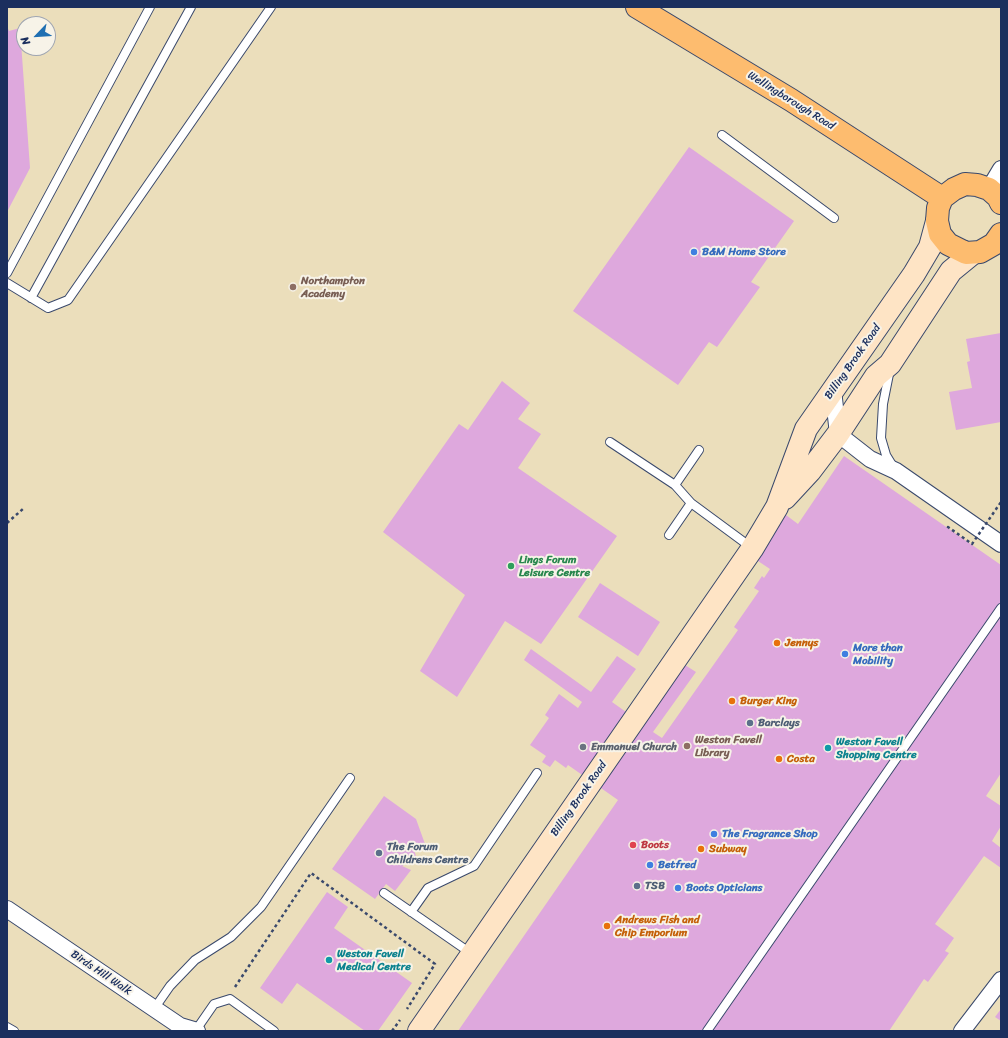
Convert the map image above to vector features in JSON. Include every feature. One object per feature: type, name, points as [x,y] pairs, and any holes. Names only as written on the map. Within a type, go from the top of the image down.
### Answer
[{"type":"main road","name":"Wellingborough Road","points":[[637,7],[791,100],[942,198]]},
{"type":"main road","points":[[995,196],[977,185],[965,184],[954,189],[942,198],[938,208],[937,221],[940,234],[948,244],[960,251],[973,253],[980,252],[1000,238]]},
{"type":"street","points":[[995,196],[1001,169]]},
{"type":"street","name":"Billing Brook Road","points":[[420,1031],[752,549],[777,507],[806,429],[873,334],[926,255],[930,247],[937,221]]},
{"type":"street","name":"Billing Brook Road","points":[[777,507],[810,471],[838,434],[876,376],[890,364],[951,272],[973,253]]},
{"type":"street","points":[[833,390],[838,434],[870,459],[896,471],[1001,544]]},
{"type":"street","name":"Birds Hill Walk","points":[[7,909],[180,1026],[197,1030]]},
{"type":"street","points":[[962,1031],[1001,980]]},
{"type":"lane","points":[[7,273],[150,7]]},
{"type":"lane","points":[[31,298],[191,7]]},
{"type":"lane","points":[[7,282],[48,308],[68,300],[271,7]]},
{"type":"lane","points":[[722,135],[834,218]]},
{"type":"lane","points":[[890,364],[883,404],[881,438],[886,455],[896,471]]},
{"type":"lane","points":[[610,442],[675,485],[691,503],[752,549]]},
{"type":"lane","points":[[675,485],[699,450]]},
{"type":"lane","points":[[669,535],[691,503]]},
{"type":"lane","points":[[707,1031],[1001,608]]},
{"type":"lane","points":[[411,912],[428,888],[474,866],[537,773]]},
{"type":"lane","points":[[154,1009],[170,986],[195,960],[231,937],[261,907],[350,778]]},
{"type":"lane","points":[[384,893],[472,954]]},
{"type":"lane","points":[[197,1030],[214,1004],[230,998],[274,1031]]},
{"type":"lane","points":[[7,1027],[14,1031]]},
{"type":"path","points":[[948,528],[972,544],[1001,502]]},
{"type":"path","points":[[7,523],[24,508]]},
{"type":"path","points":[[226,1000],[311,872],[435,964],[405,1011]]},
{"type":"path","points":[[392,1031],[401,1018]]},
{"type":"building","points":[[7,26],[9,31],[16,29],[16,56],[22,56],[30,168],[7,212]]},
{"type":"building","name":"B&M Home Store","points":[[689,147],[794,221],[751,282],[760,287],[717,347],[709,342],[678,385],[573,311]]},
{"type":"building","points":[[1001,333],[1001,422],[956,430],[949,392],[972,388],[967,362],[970,361],[966,339]]},
{"type":"building","name":"Lings Forum Leisure Centre","points":[[502,381],[530,403],[518,419],[541,434],[518,468],[617,536],[541,644],[505,621],[457,697],[420,671],[465,595],[383,532],[459,424],[468,430]]},
{"type":"building","name":"Weston Favell Shopping Centre","points":[[844,456],[1001,565],[1001,773],[986,796],[1001,806],[1001,826],[992,841],[1001,848],[1001,868],[984,856],[935,924],[954,938],[945,951],[949,953],[928,982],[924,979],[889,1031],[458,1031],[618,800],[568,765],[566,768],[555,760],[550,767],[542,762],[546,756],[530,745],[549,718],[545,715],[559,694],[578,708],[582,702],[524,660],[531,649],[591,692],[617,656],[636,669],[612,702],[643,724],[685,665],[696,672],[653,732],[662,738],[738,630],[734,627],[759,591],[754,588],[762,576],[764,578],[770,569],[755,559],[786,515],[798,524]]},
{"type":"building","points":[[600,583],[660,622],[638,656],[578,617]]},
{"type":"building","name":"The Forum Childrens Centre","points":[[384,796],[416,819],[425,844],[413,847],[417,859],[402,866],[411,870],[395,891],[386,884],[375,899],[332,869]]},
{"type":"building","name":"Weston Favell Medical Centre","points":[[327,892],[348,907],[334,928],[412,983],[378,1031],[365,1031],[297,983],[282,1004],[260,988]]},
{"type":"building","points":[[1001,1009],[1001,1021],[995,1017]]},
{"type":"place","name":"B&M Home Store","points":[[694,252]]},
{"type":"place","name":"Northampton Academy","points":[[293,287]]},
{"type":"place","name":"Lings Forum Leisure Centre","points":[[511,566]]},
{"type":"place","name":"Jennys","points":[[777,643]]},
{"type":"place","name":"More than Mobility","points":[[845,654]]},
{"type":"place","name":"Burger King","points":[[732,701]]},
{"type":"place","name":"Barclays","points":[[750,723]]},
{"type":"place","name":"Weston Favell Library","points":[[687,746]]},
{"type":"place","name":"Emmanuel Church","points":[[583,747]]},
{"type":"place","name":"Weston Favell Shopping Centre","points":[[828,748]]},
{"type":"place","name":"Costa","points":[[779,759]]},
{"type":"place","name":"The Fragrance Shop","points":[[714,834]]},
{"type":"place","name":"Boots","points":[[633,845]]},
{"type":"place","name":"Subway","points":[[701,849]]},
{"type":"place","name":"The Forum Childrens Centre","points":[[379,853]]},
{"type":"place","name":"Betfred","points":[[650,865]]},
{"type":"place","name":"TSB","points":[[637,886]]},
{"type":"place","name":"Boots Opticians","points":[[678,888]]},
{"type":"place","name":"Andrews Fish and Chip Emporium","points":[[607,926]]},
{"type":"place","name":"Weston Favell Medical Centre","points":[[329,960]]}]
